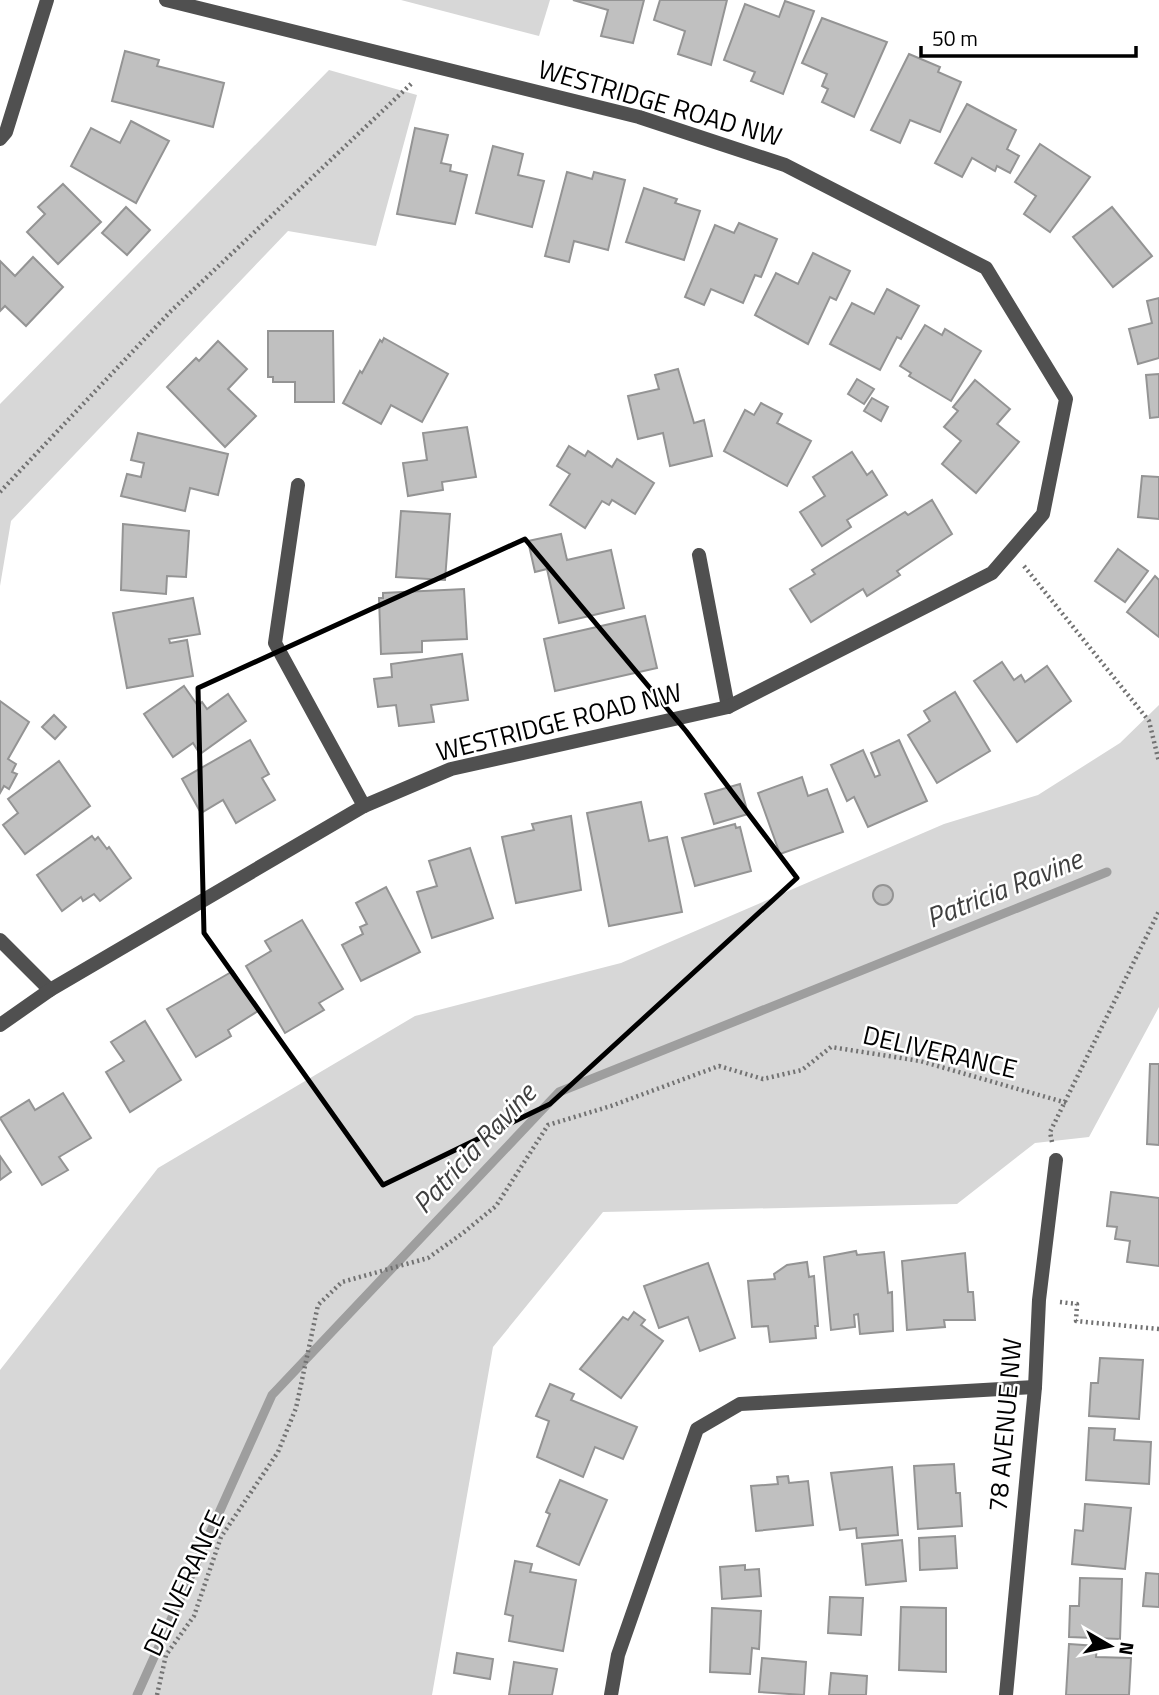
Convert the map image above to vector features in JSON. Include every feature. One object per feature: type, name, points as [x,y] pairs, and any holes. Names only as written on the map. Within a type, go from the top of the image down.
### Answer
[{"type":"street","points":[[0,139],[6,132],[47,0]]},
{"type":"street","name":"WESTRIDGE ROAD NW","points":[[0,1025],[50,990],[364,806],[451,769],[728,707],[992,573],[1043,514],[1066,400],[986,268],[785,165],[639,117],[166,0]]},
{"type":"street","points":[[298,485],[275,643],[364,806]]},
{"type":"street","points":[[699,555],[728,707]]},
{"type":"street","points":[[0,940],[50,990]]},
{"type":"street","name":"78 AVENUE NW","points":[[1006,1695],[1035,1387],[1040,1300],[1056,1160]]},
{"type":"street","points":[[611,1695],[618,1655],[697,1429],[740,1404],[1035,1387]]},
{"type":"path","points":[[0,492],[171,311],[430,66]]},
{"type":"path","points":[[1010,552],[1038,580],[1149,721],[1159,762]]},
{"type":"path","points":[[1056,1160],[1051,1132],[1159,911]]},
{"type":"path","name":"DELIVERANCE","points":[[157,1695],[166,1656],[194,1616],[221,1537],[278,1452],[296,1408],[318,1305],[342,1282],[428,1258],[463,1233],[496,1206],[548,1125],[611,1107],[719,1066],[762,1079],[802,1070],[831,1047],[920,1062],[1067,1104]]},
{"type":"path","points":[[1040,1300],[1077,1304],[1076,1321],[1159,1329]]},
{"type":"highlighted area","points":[[525,539],[686,731],[797,878],[550,1104],[383,1185],[204,933],[198,688]]},
{"type":"shaded area","points":[[401,0],[550,0],[539,36]]},
{"type":"shaded area","points":[[329,70],[417,95],[376,246],[288,231],[11,521],[0,586],[0,404]]},
{"type":"shaded area","points":[[1159,705],[1159,1007],[1089,1137],[1035,1143],[957,1204],[603,1212],[493,1347],[432,1695],[0,1695],[0,1370],[158,1168],[415,1016],[621,963],[944,824],[1038,795],[1120,743]]},
{"type":"building","points":[[573,0],[644,0],[633,43],[601,36],[608,10]]},
{"type":"building","points":[[660,0],[727,0],[711,65],[678,54],[685,31],[654,20]]},
{"type":"building","points":[[785,1],[814,11],[783,94],[751,81],[755,72],[724,60],[745,4],[779,17]]},
{"type":"building","points":[[822,18],[887,42],[854,117],[822,102],[828,89],[822,86],[827,74],[802,63]]},
{"type":"building","points":[[125,51],[159,60],[157,66],[224,83],[213,127],[112,101]]},
{"type":"building","points":[[909,54],[940,67],[938,72],[961,82],[940,132],[910,120],[900,143],[871,130]]},
{"type":"building","points":[[967,104],[1016,130],[1007,149],[1019,156],[1010,173],[997,166],[995,171],[972,158],[962,177],[935,163]]},
{"type":"building","points":[[131,121],[169,141],[136,203],[71,166],[91,128],[120,143]]},
{"type":"building","points":[[415,128],[448,135],[441,163],[451,165],[450,171],[467,175],[455,224],[397,214]]},
{"type":"building","points":[[1040,144],[1090,177],[1050,232],[1024,214],[1036,196],[1015,182]]},
{"type":"building","points":[[493,146],[523,154],[518,175],[544,181],[532,227],[476,213]]},
{"type":"building","points":[[567,172],[592,179],[594,172],[625,180],[608,250],[574,241],[569,262],[545,256]]},
{"type":"building","points":[[63,184],[101,222],[58,264],[27,232],[45,214],[38,207]]},
{"type":"building","points":[[644,188],[677,199],[675,203],[700,211],[684,260],[626,242]]},
{"type":"building","points":[[126,207],[150,230],[127,255],[102,233]]},
{"type":"building","points":[[1112,207],[1152,256],[1113,287],[1073,237]]},
{"type":"building","points":[[739,223],[777,239],[761,277],[755,275],[743,303],[711,289],[704,305],[685,297],[715,225],[734,233]]},
{"type":"building","points":[[813,253],[850,271],[836,300],[830,297],[808,344],[755,315],[776,273],[798,284]]},
{"type":"building","points":[[33,257],[63,287],[26,326],[5,306],[0,311],[0,261],[15,276]]},
{"type":"building","points":[[887,289],[919,306],[901,339],[897,337],[880,370],[830,344],[852,303],[874,314]]},
{"type":"building","points":[[1159,298],[1159,358],[1138,364],[1129,329],[1152,323],[1147,301]]},
{"type":"building","points":[[925,325],[942,335],[945,329],[981,351],[951,401],[909,376],[911,373],[900,366]]},
{"type":"building","points":[[268,331],[333,331],[334,402],[295,402],[295,382],[273,382],[273,377],[268,377]]},
{"type":"building","points":[[384,338],[448,374],[422,422],[391,405],[381,424],[343,403],[360,371],[362,373],[380,340],[382,342]]},
{"type":"building","points":[[218,341],[247,369],[228,389],[256,416],[225,447],[167,387],[196,358],[199,361]]},
{"type":"building","points":[[678,369],[694,423],[704,420],[712,456],[670,466],[663,433],[638,439],[628,396],[659,389],[655,375]]},
{"type":"building","points":[[1159,374],[1159,417],[1150,418],[1146,375]]},
{"type":"building","points":[[857,379],[874,389],[864,404],[848,394]]},
{"type":"building","points":[[975,380],[1010,409],[997,424],[1019,442],[976,493],[942,464],[961,441],[944,427],[958,411],[953,407]]},
{"type":"building","points":[[872,398],[888,407],[881,421],[864,411]]},
{"type":"building","points":[[761,403],[782,414],[777,423],[811,441],[787,486],[724,451],[745,410],[754,415]]},
{"type":"building","points":[[467,427],[476,477],[442,482],[443,490],[408,496],[403,463],[427,460],[423,433]]},
{"type":"building","points":[[138,433],[228,454],[218,495],[190,488],[185,511],[121,496],[127,474],[141,477],[144,463],[131,460]]},
{"type":"building","points":[[569,446],[585,456],[588,451],[612,467],[617,459],[654,483],[635,514],[612,500],[609,505],[602,501],[585,528],[550,505],[570,474],[557,466]]},
{"type":"building","points":[[852,452],[867,475],[872,471],[887,495],[847,520],[851,527],[822,546],[800,512],[825,496],[813,477]]},
{"type":"building","points":[[1142,476],[1159,477],[1159,519],[1138,517]]},
{"type":"building","points":[[932,500],[952,534],[897,571],[900,575],[867,596],[863,589],[811,622],[790,589],[815,574],[812,570],[905,512],[908,515]]},
{"type":"building","points":[[401,511],[450,514],[445,580],[396,577]]},
{"type":"building","points":[[123,524],[189,531],[186,577],[167,576],[166,594],[121,590]]},
{"type":"building","points":[[561,534],[567,560],[611,550],[624,608],[559,623],[547,569],[535,572],[528,541]]},
{"type":"building","points":[[1118,549],[1148,571],[1125,602],[1095,581]]},
{"type":"building","points":[[1155,576],[1159,580],[1159,637],[1127,612]]},
{"type":"building","points":[[464,589],[467,639],[422,641],[422,652],[381,654],[379,598],[383,598],[383,593]]},
{"type":"building","points":[[193,598],[200,634],[169,639],[170,643],[187,640],[193,676],[127,688],[113,613]]},
{"type":"building","points":[[645,616],[657,668],[555,691],[544,639]]},
{"type":"building","points":[[462,654],[468,700],[431,705],[434,722],[399,726],[396,705],[378,707],[374,679],[392,677],[391,664]]},
{"type":"building","points":[[1002,662],[1014,680],[1021,675],[1025,682],[1047,666],[1071,701],[1017,742],[974,681]]},
{"type":"building","points":[[184,686],[198,706],[202,702],[207,709],[228,694],[246,721],[200,754],[193,743],[173,757],[144,714]]},
{"type":"building","points":[[955,692],[990,751],[937,783],[908,735],[930,721],[924,711]]},
{"type":"building","points":[[0,701],[29,722],[8,759],[16,764],[12,772],[17,774],[9,789],[4,786],[0,793]]},
{"type":"building","points":[[54,715],[66,727],[55,739],[42,727]]},
{"type":"building","points":[[250,740],[269,774],[262,778],[275,800],[236,823],[223,800],[201,813],[182,779]]},
{"type":"building","points":[[899,740],[927,801],[868,827],[854,797],[847,801],[831,765],[863,750],[875,777],[880,775],[871,753]]},
{"type":"building","points":[[59,761],[90,806],[25,854],[3,825],[18,813],[8,799]]},
{"type":"building","points":[[802,777],[808,796],[827,789],[843,832],[780,854],[758,793]]},
{"type":"building","points":[[740,784],[748,814],[714,824],[705,794]]},
{"type":"building","points":[[641,802],[649,841],[667,837],[682,912],[609,926],[587,813]]},
{"type":"building","points":[[571,816],[581,890],[516,903],[502,837],[534,830],[532,824]]},
{"type":"building","points":[[735,824],[736,828],[740,827],[751,871],[695,886],[682,838]]},
{"type":"building","points":[[92,836],[95,840],[98,837],[107,849],[109,847],[131,878],[100,901],[94,894],[83,901],[81,897],[62,911],[37,875]]},
{"type":"building","points":[[470,848],[493,918],[432,938],[417,892],[437,886],[429,861]]},
{"type":"building","points":[[883,885],[890,888],[893,895],[890,902],[883,905],[876,902],[873,895],[876,888]]},
{"type":"building","points":[[386,887],[420,952],[361,981],[342,945],[363,934],[360,927],[367,924],[356,903]]},
{"type":"building","points":[[302,920],[343,989],[319,1003],[324,1010],[285,1033],[246,966],[271,951],[265,941]]},
{"type":"building","points":[[233,971],[258,1011],[228,1030],[231,1036],[196,1057],[167,1009]]},
{"type":"building","points":[[145,1021],[181,1080],[130,1112],[106,1072],[124,1061],[111,1042]]},
{"type":"building","points":[[1150,1064],[1159,1064],[1159,1145],[1147,1144]]},
{"type":"building","points":[[63,1093],[91,1138],[59,1157],[68,1170],[42,1185],[0,1118],[29,1100],[35,1110]]},
{"type":"building","points":[[0,1156],[11,1172],[0,1180]]},
{"type":"building","points":[[1111,1192],[1159,1198],[1159,1266],[1127,1262],[1130,1241],[1115,1239],[1117,1227],[1107,1226]]},
{"type":"building","points":[[856,1251],[857,1255],[884,1252],[888,1293],[892,1292],[893,1331],[860,1334],[858,1314],[854,1315],[855,1327],[831,1330],[824,1257]]},
{"type":"building","points":[[965,1253],[968,1292],[973,1292],[975,1320],[944,1320],[945,1327],[907,1330],[902,1261]]},
{"type":"building","points":[[807,1262],[809,1277],[814,1276],[818,1326],[815,1326],[816,1338],[770,1342],[768,1326],[752,1327],[748,1281],[775,1279],[774,1274],[787,1265]]},
{"type":"building","points":[[708,1263],[735,1338],[700,1351],[688,1317],[659,1328],[644,1286]]},
{"type":"building","points":[[634,1312],[645,1320],[641,1325],[663,1341],[621,1398],[580,1369],[623,1317],[628,1320]]},
{"type":"building","points":[[1100,1358],[1143,1360],[1139,1419],[1089,1416],[1091,1383],[1098,1383]]},
{"type":"building","points":[[550,1384],[574,1394],[571,1400],[637,1427],[623,1459],[595,1447],[583,1477],[537,1457],[549,1421],[536,1416]]},
{"type":"building","points":[[1089,1428],[1115,1429],[1114,1440],[1151,1442],[1149,1484],[1086,1480]]},
{"type":"building","points":[[954,1464],[956,1493],[960,1493],[962,1526],[918,1529],[914,1466]]},
{"type":"building","points":[[892,1467],[898,1535],[857,1538],[856,1528],[840,1530],[831,1473]]},
{"type":"building","points":[[788,1476],[789,1483],[808,1481],[813,1525],[756,1531],[751,1486],[778,1484],[777,1477]]},
{"type":"building","points":[[560,1480],[607,1500],[579,1565],[537,1546],[550,1514],[546,1512]]},
{"type":"building","points":[[1085,1504],[1131,1508],[1125,1569],[1072,1564],[1075,1530],[1083,1531]]},
{"type":"building","points":[[955,1536],[957,1568],[920,1570],[919,1538]]},
{"type":"building","points":[[902,1540],[906,1581],[866,1585],[862,1544]]},
{"type":"building","points":[[515,1561],[532,1564],[530,1572],[576,1580],[563,1651],[509,1641],[513,1616],[505,1614]]},
{"type":"building","points":[[745,1565],[745,1570],[759,1569],[761,1596],[722,1599],[720,1567]]},
{"type":"building","points":[[1146,1573],[1159,1574],[1159,1607],[1143,1606]]},
{"type":"building","points":[[1080,1578],[1122,1579],[1120,1639],[1069,1637],[1070,1606],[1079,1606]]},
{"type":"building","points":[[830,1597],[863,1598],[861,1635],[828,1633]]},
{"type":"building","points":[[901,1607],[946,1608],[946,1672],[899,1670]]},
{"type":"building","points":[[712,1608],[761,1611],[759,1649],[752,1648],[750,1674],[710,1672]]},
{"type":"building","points":[[1069,1644],[1097,1646],[1096,1657],[1131,1658],[1129,1695],[1066,1695]]},
{"type":"building","points":[[457,1653],[493,1659],[490,1679],[454,1673]]},
{"type":"building","points":[[762,1658],[806,1662],[804,1695],[759,1692]]},
{"type":"building","points":[[514,1662],[557,1669],[552,1695],[509,1695]]},
{"type":"building","points":[[831,1673],[867,1676],[866,1695],[829,1695]]},
{"type":"waterway","name":"Patricia Ravine","points":[[137,1695],[272,1395],[559,1092],[1107,872]]}]
